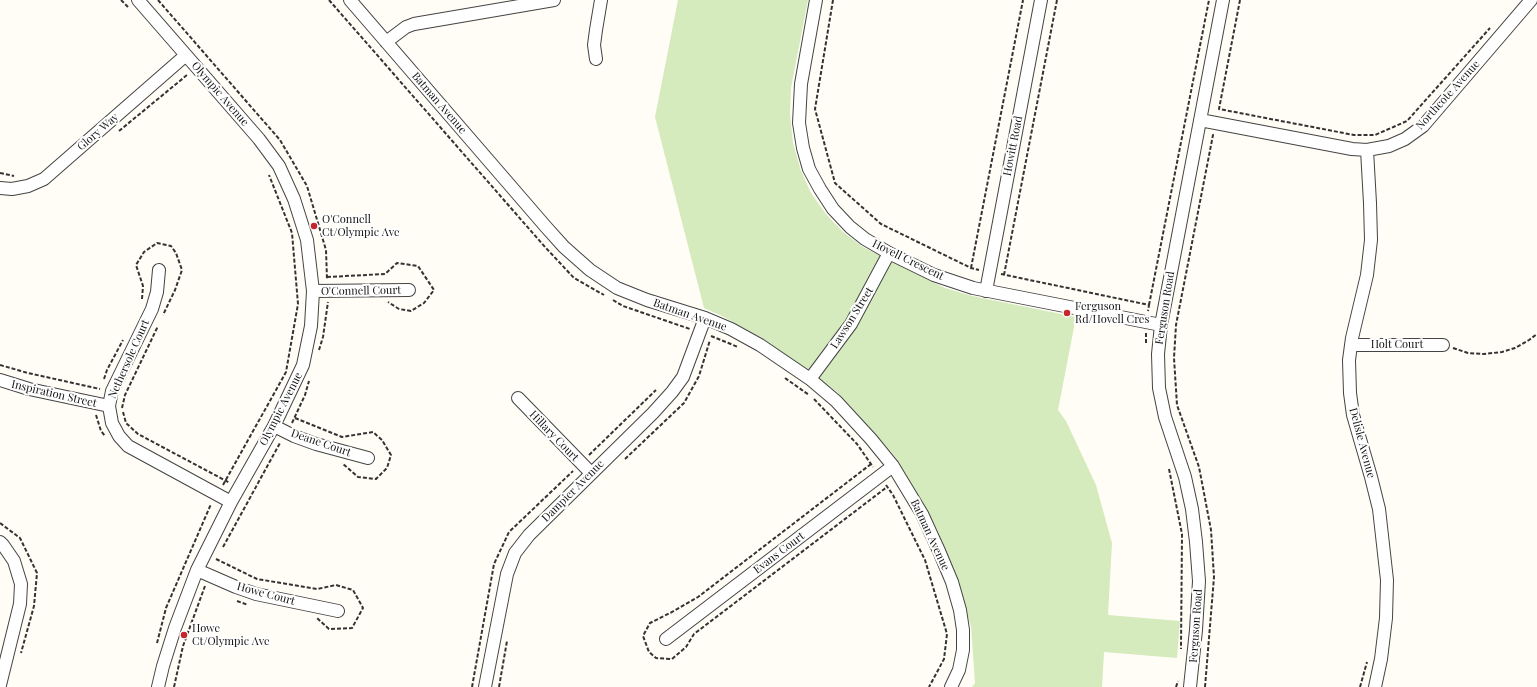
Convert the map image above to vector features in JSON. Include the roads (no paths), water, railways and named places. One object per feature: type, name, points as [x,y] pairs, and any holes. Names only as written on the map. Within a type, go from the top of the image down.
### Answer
[{"type":"street","name":"Olympic Avenue","points":[[138,0],[182,59],[259,139],[279,166],[294,199],[307,240],[313,291],[311,326],[303,365],[274,426],[231,502],[197,570],[175,628],[158,687]]},
{"type":"street","name":"Batman Avenue","points":[[350,0],[546,227],[564,247],[590,270],[617,288],[647,300],[705,318],[731,329],[760,345],[810,379],[836,401],[871,439],[892,466],[922,514],[940,551],[952,582],[960,610],[963,630],[963,650],[959,670],[951,687]]},
{"type":"street","points":[[386,42],[406,26],[554,0]]},
{"type":"street","points":[[596,59],[595,37],[601,0]]},
{"type":"street","name":"Hovell Crescent","points":[[816,0],[801,84],[799,123],[803,148],[809,169],[833,208],[850,227],[865,239],[889,253],[934,274],[973,288],[1161,325]]},
{"type":"street","name":"Howitt Road","points":[[986,291],[1041,0]]},
{"type":"street","name":"Ferguson Road","points":[[1190,687],[1196,630],[1199,580],[1196,542],[1192,509],[1185,477],[1165,418],[1159,388],[1158,354],[1161,325],[1223,0]]},
{"type":"street","name":"Northcote Avenue","points":[[1199,126],[1352,149],[1367,150],[1389,146],[1405,139],[1423,126],[1531,0]]},
{"type":"street","name":"Glory Way","points":[[0,188],[12,189],[28,186],[44,180],[182,59]]},
{"type":"street","name":"Delisle Avenue","points":[[1367,150],[1370,203],[1370,240],[1367,275],[1349,360],[1350,393],[1353,415],[1379,509],[1386,580],[1386,618],[1381,659],[1375,687]]},
{"type":"street","name":"Lawson Street","points":[[810,379],[851,324],[889,253]]},
{"type":"street","name":"Nethersole Court","points":[[159,270],[157,292],[152,309],[104,405],[118,436],[128,446],[214,499],[231,502]]},
{"type":"street","name":"O'Connell Court","points":[[313,291],[408,290]]},
{"type":"street","name":"Dampier Avenue","points":[[485,687],[507,574],[515,553],[529,535],[654,413],[672,392],[683,376],[705,318]]},
{"type":"street","name":"Holt Court","points":[[1351,345],[1443,345]]},
{"type":"street","name":"Inspiration Street","points":[[0,380],[29,389],[104,405]]},
{"type":"street","name":"Hillary Court","points":[[518,398],[591,473]]},
{"type":"street","name":"Deane Court","points":[[274,426],[316,444],[368,458]]},
{"type":"street","name":"Evans Court","points":[[666,639],[892,466]]},
{"type":"street","points":[[0,542],[4,544],[14,561],[21,584],[20,604],[0,685]]},
{"type":"street","name":"Howe Court","points":[[197,570],[256,594],[338,611]]},
{"type":"place","name":"O'Connell Ct/Olympic Ave","points":[[314,226]]},
{"type":"place","name":"Ferguson Rd/Hovell Cres","points":[[1067,313]]},
{"type":"place","name":"Howe Ct/Olympic Ave","points":[[184,635]]}]
